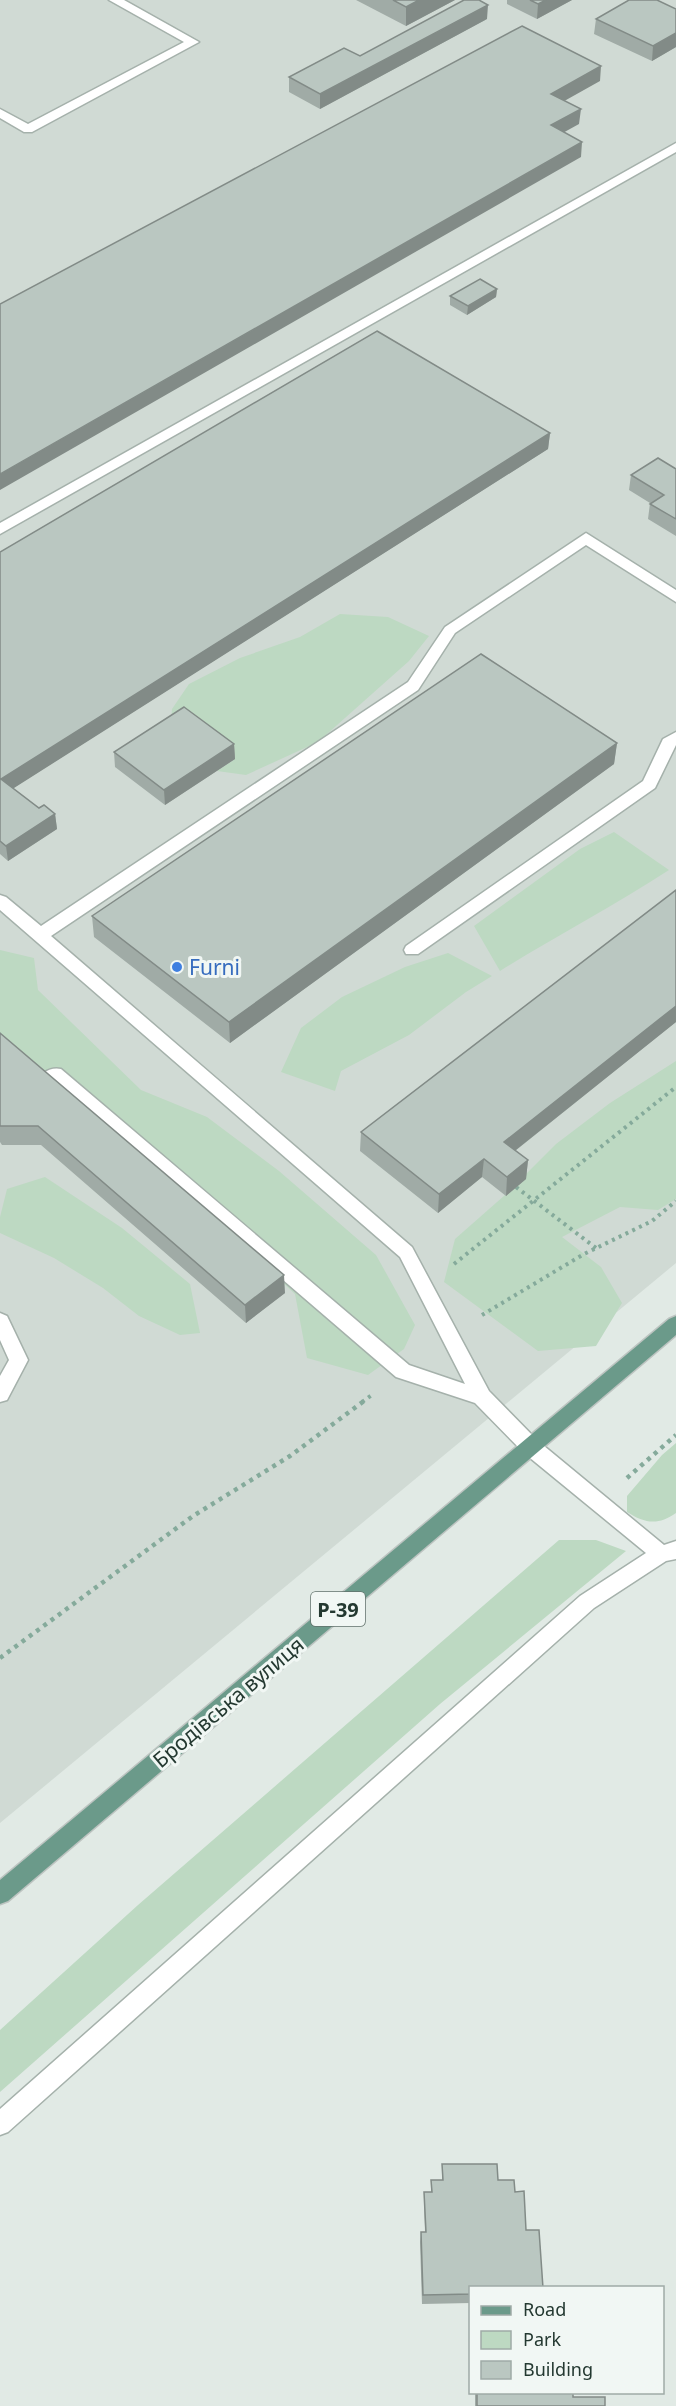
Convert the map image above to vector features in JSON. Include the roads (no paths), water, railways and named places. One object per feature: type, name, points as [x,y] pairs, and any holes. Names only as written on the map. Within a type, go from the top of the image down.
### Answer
[{"type":"main road","name":"Бродівська вулиця","points":[[0,1894],[676,1324]]},
{"type":"lane","points":[[0,113],[28,129],[193,42],[115,0]]},
{"type":"lane","points":[[0,529],[676,147]]},
{"type":"lane","points":[[40,935],[413,686],[450,630],[586,538],[676,597]]},
{"type":"lane","points":[[412,950],[649,784],[669,743],[676,737]]},
{"type":"lane","points":[[0,901],[406,1252],[482,1397],[531,1447],[597,1504],[668,1552],[587,1602],[0,2124]]},
{"type":"lane","points":[[41,1085],[55,1074],[403,1371],[482,1397]]},
{"type":"lane","points":[[0,1321],[19,1360],[0,1394]]},
{"type":"place","name":"Furni","points":[[177,967]]}]
